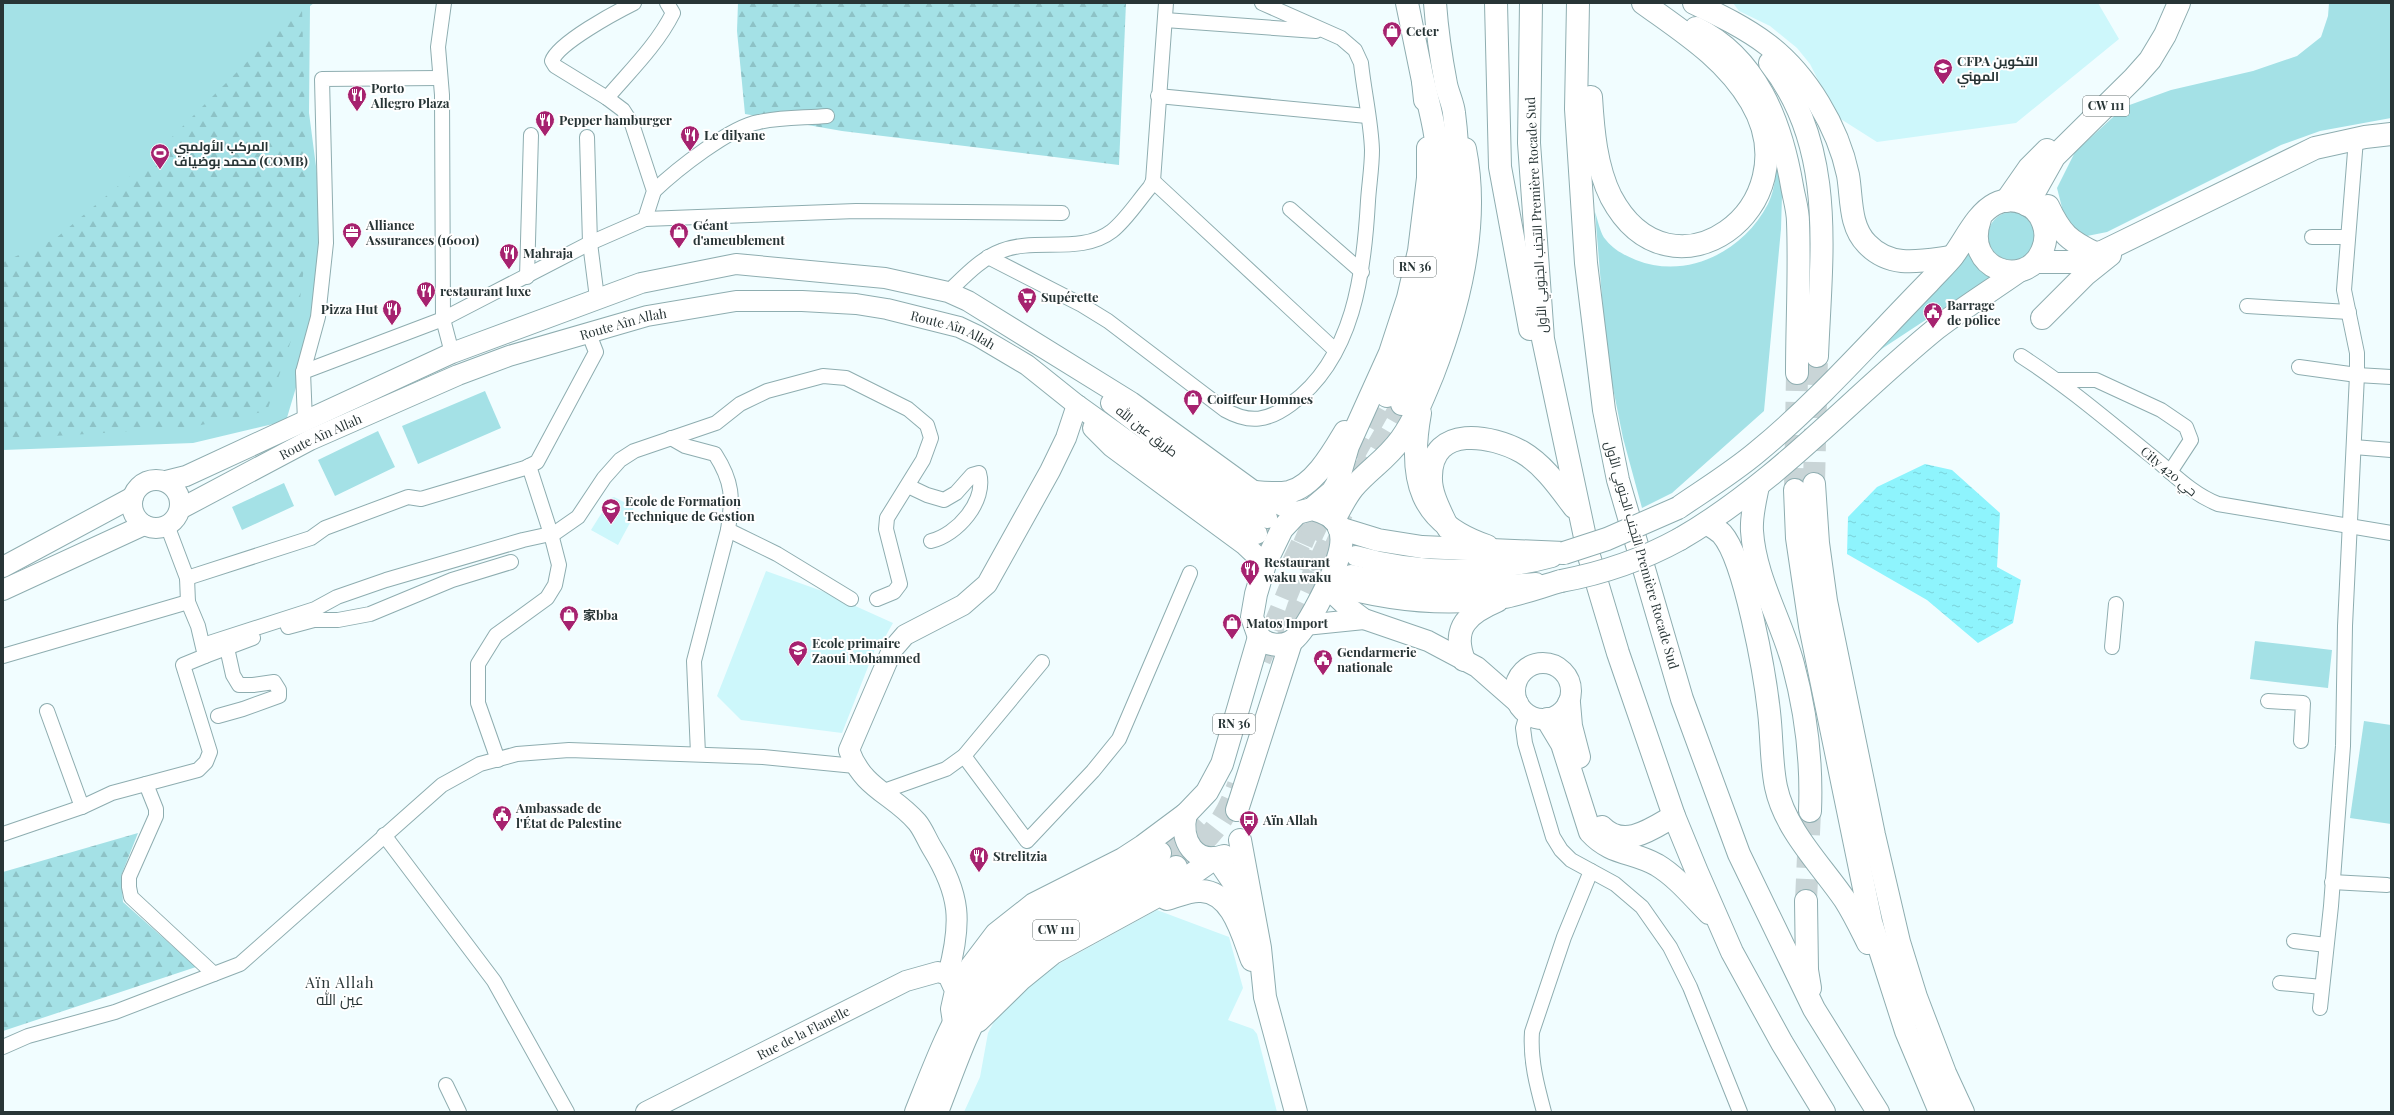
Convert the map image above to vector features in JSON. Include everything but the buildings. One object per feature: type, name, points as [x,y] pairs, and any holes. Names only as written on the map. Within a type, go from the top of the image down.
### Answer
[{"type":"main road","points":[[1255,627],[1272,645],[1290,642],[1305,626],[1327,585],[1338,558],[1341,541],[1337,524],[1352,489],[1375,469],[1401,439],[1395,400],[1403,362],[1416,327],[1433,252],[1439,176],[1432,112],[1423,81],[1407,3]]},
{"type":"main road","points":[[1419,3],[1434,58],[1446,84]]},
{"type":"main road","points":[[952,983],[996,934],[1034,904],[1123,859],[1159,844],[1203,778],[1255,627],[1256,594],[1265,564],[1282,530],[1305,511],[1332,492],[1342,473],[1345,453],[1395,400],[1420,367],[1435,327],[1452,255],[1457,173],[1454,112],[1446,84],[1435,3]]},
{"type":"main road","points":[[1496,3],[1501,174],[1541,380],[1559,422]]},
{"type":"main road","name":"التجنب الجنوبي الأول Première Rocade Sud","points":[[1531,3],[1529,143],[1537,268],[1543,339],[1559,422],[1578,512],[1618,653],[1674,816],[1719,924]]},
{"type":"main road","points":[[1577,11],[1587,57],[1593,133],[1602,171],[1611,196],[1630,222],[1645,235],[1670,245],[1692,247],[1712,240],[1736,226],[1753,204],[1759,190],[1765,168],[1766,144],[1763,132],[1751,102],[1725,68],[1679,27],[1643,3]]},
{"type":"main road","points":[[1643,3],[1705,32],[1727,46],[1746,66],[1758,82],[1772,113],[1789,166],[1798,220],[1797,373]]},
{"type":"main road","points":[[1694,3],[1720,16],[1768,45],[1810,90],[1836,138],[1848,175],[1855,225],[1865,243],[1874,251],[1894,261],[1912,262],[1952,257]]},
{"type":"main road","points":[[2006,201],[2030,168],[2127,71],[2142,47],[2163,3]]},
{"type":"main road","name":"CW 111","points":[[2027,205],[2043,174],[2054,157],[2134,78],[2150,60],[2165,35],[2179,3]]},
{"type":"main road","name":"التجنب الجنوبي الأول Première Rocade Sud","points":[[1577,11],[1576,109],[1586,263],[1600,383],[1614,462],[1682,699],[1739,854],[1814,1009],[1878,1112]]},
{"type":"main road","points":[[1720,16],[1756,45],[1794,97],[1816,163],[1821,206],[1822,248],[1817,356]]},
{"type":"main road","points":[[1980,219],[1976,230],[1976,242],[1979,253],[1986,262],[1996,268],[2007,271],[2027,266],[2072,262],[2097,254],[2133,239],[2315,148],[2356,139],[2391,134]]},
{"type":"main road","points":[[2043,174],[2045,201],[2060,231],[2076,244],[2097,254]]},
{"type":"main road","points":[[1327,585],[1411,600],[1464,601],[1506,596],[1561,581],[1611,570],[1658,551],[1707,523],[1758,486],[1938,328],[2027,266],[2042,253],[2046,243],[2046,231],[2039,216],[2027,205],[2006,201],[1996,204],[1986,210],[1952,257],[1779,432],[1750,457],[1678,508],[1607,539],[1535,561],[1448,570],[1401,566],[1354,565],[1390,584],[1446,588],[1561,581]]},
{"type":"main road","points":[[2042,318],[2084,275],[2133,239]]},
{"type":"main road","name":"Route Aîn Allah","points":[[166,482],[186,476],[452,353],[597,298],[641,283],[736,264],[878,277],[948,292],[968,300],[1031,338]]},
{"type":"main road","name":"Route Aîn Allah","points":[[180,509],[310,440],[458,375],[509,356],[647,316],[736,301],[856,304],[887,309],[959,327],[1004,350],[1077,405]]},
{"type":"main road","points":[[1031,338],[1131,402],[1255,492],[1378,540],[1450,550],[1564,553]]},
{"type":"main road","name":"طريق عين الله","points":[[1031,338],[1262,526],[1077,405]]},
{"type":"main road","points":[[1255,492],[1273,494],[1290,492],[1304,484],[1337,445],[1395,400]]},
{"type":"main road","points":[[1395,400],[1417,433],[1417,475],[1425,501],[1432,512],[1448,528],[1474,542],[1499,551]]},
{"type":"main road","points":[[1077,405],[1087,422],[1112,447],[1244,545],[1265,564]]},
{"type":"main road","points":[[962,1027],[952,1009],[952,983],[957,929],[957,904],[949,878],[917,822],[864,778],[855,766],[849,750],[892,650],[905,635],[963,605],[987,584],[1050,470],[1066,438],[1077,405]]},
{"type":"main road","points":[[1448,528],[1432,487],[1432,465],[1445,446],[1466,437],[1493,440],[1523,453],[1548,473],[1578,512]]},
{"type":"main road","points":[[160,479],[176,490],[180,502],[180,509],[175,518],[167,525],[156,528],[144,525],[134,513],[133,497],[136,490],[146,481],[160,479]]},
{"type":"main road","points":[[1758,486],[1752,529],[1754,551],[1759,573],[1781,625],[1803,708],[1810,761],[1810,811]]},
{"type":"main road","points":[[1940,1112],[1906,1031],[1871,922],[1810,626],[1797,538],[1805,487],[1818,543],[1826,601],[1874,834],[1900,942],[1916,997],[1945,1074],[1963,1112]]},
{"type":"main road","points":[[3,567],[133,497]]},
{"type":"main road","points":[[1707,523],[1722,535],[1732,552],[1746,599],[1760,655],[1769,711],[1776,786],[1780,803],[1794,828],[1846,902],[1890,984]]},
{"type":"main road","points":[[3,590],[144,525]]},
{"type":"main road","points":[[1327,585],[1344,604],[1364,619],[1421,638],[1471,663],[1531,712],[1562,744],[1590,832],[1600,843],[1612,850],[1642,858],[1668,872],[1719,924],[1782,1043],[1824,1112]]},
{"type":"main road","points":[[1506,596],[1476,612],[1463,626],[1458,640],[1471,663],[1501,670],[1526,669],[1544,663],[1557,666],[1567,676],[1572,689],[1569,703],[1574,737],[1597,819],[1604,829],[1614,836],[1630,838],[1674,816]]},
{"type":"main road","points":[[1305,626],[1364,619]]},
{"type":"main road","name":"RN 36","points":[[1191,809],[1207,792],[1222,764],[1255,627]]},
{"type":"main road","name":"RN 36","points":[[1237,810],[1290,642]]},
{"type":"main road","points":[[1526,669],[1517,681],[1515,688],[1531,712]]},
{"type":"main road","points":[[1531,712],[1560,714],[1569,703]]},
{"type":"main road","points":[[962,1027],[975,982],[1002,950],[1018,935],[1047,915],[1141,866],[1191,809],[1204,800],[1217,799],[1230,804],[1237,810],[1242,824],[1240,840],[1260,948],[1265,997]]},
{"type":"main road","points":[[1191,809],[1183,826],[1185,839],[1192,850],[1202,856],[1216,858],[1243,900],[1260,948]]},
{"type":"main road","points":[[962,1027],[993,1005],[1053,953],[1180,883],[1216,858],[1235,849],[1240,840]]},
{"type":"main road","name":"CW 111","points":[[916,1112],[962,1027],[997,980],[1018,958],[1042,938],[1087,914],[1138,890],[1176,867]]},
{"type":"main road","points":[[1128,912],[1192,892],[1200,891],[1214,895],[1231,911],[1237,922],[1265,997],[1296,1112]]},
{"type":"main road","points":[[1806,901],[1807,970],[1814,1009]]},
{"type":"main road","name":"Rue de la Flanelle","points":[[646,1112],[906,981],[938,972],[952,983]]},
{"type":"main road","name":"CW 111","points":[[937,1112],[962,1027]]},
{"type":"street","points":[[444,3],[438,47],[442,109],[443,319],[452,353]]},
{"type":"street","points":[[634,3],[573,40],[554,55],[552,61],[555,66],[607,98],[623,110],[632,124],[654,191]]},
{"type":"street","points":[[607,98],[656,41],[668,24],[673,13],[667,3]]},
{"type":"street","points":[[948,292],[988,257],[1015,247],[1095,240],[1112,231],[1150,187],[1153,180],[1166,3]]},
{"type":"street","points":[[988,257],[1082,305],[1108,321],[1225,410],[1238,418],[1260,419],[1279,413],[1297,400],[1312,384],[1335,350],[1353,308],[1362,272],[1372,150],[1361,63],[1355,50],[1342,38],[1324,32],[1262,3]]},
{"type":"street","points":[[1165,20],[1324,32]]},
{"type":"street","points":[[305,421],[303,372],[318,317],[326,243],[322,79],[439,78]]},
{"type":"street","points":[[1158,96],[1368,116]]},
{"type":"street","points":[[645,219],[654,191],[690,160],[733,133],[758,122],[827,116]]},
{"type":"street","points":[[527,277],[531,135]]},
{"type":"street","points":[[587,137],[590,243],[597,298]]},
{"type":"street","points":[[2320,1008],[2343,746],[2345,626],[2351,527],[2357,376],[2357,353],[2344,290],[2356,139]]},
{"type":"street","points":[[1153,180],[1335,350]]},
{"type":"street","points":[[1290,209],[1362,272]]},
{"type":"street","points":[[303,372],[443,319],[527,277],[590,243],[645,219],[856,211],[1062,213]]},
{"type":"street","points":[[2312,236],[2348,237]]},
{"type":"street","points":[[2247,306],[2349,312]]},
{"type":"street","points":[[187,578],[311,538],[325,528],[408,497],[421,499],[529,466],[537,462],[596,352],[589,334]]},
{"type":"street","name":"City 420 حي","points":[[2021,356],[2057,380],[2170,472],[2189,490],[2218,504],[2391,533]]},
{"type":"street","points":[[2299,367],[2357,376],[2391,377]]},
{"type":"street","points":[[3,834],[82,807],[112,793],[198,770],[206,762],[210,752],[183,664],[204,650],[315,609],[337,597],[386,580],[523,540],[552,534],[578,518],[604,478],[620,460],[634,451],[716,423],[740,404],[767,391],[823,376],[846,378],[908,409],[927,425],[931,438],[923,460],[887,518],[886,529],[900,584],[894,592],[877,599]]},
{"type":"street","points":[[2057,380],[2096,380],[2161,410],[2186,427],[2191,440],[2170,472]]},
{"type":"street","points":[[696,430],[715,454],[724,469],[730,488],[728,530],[694,661],[698,754]]},
{"type":"street","points":[[671,438],[685,446],[715,454]]},
{"type":"street","points":[[2354,447],[2391,450]]},
{"type":"street","points":[[498,760],[478,703],[478,664],[496,635],[547,598],[554,585],[559,565],[552,534],[529,466]]},
{"type":"street","points":[[908,486],[927,495],[944,500],[956,493],[972,475],[979,473],[982,483],[979,495],[965,518],[953,531],[942,539],[931,541]]},
{"type":"street","points":[[167,525],[187,578],[188,602],[204,650]]},
{"type":"street","points":[[728,530],[777,554],[851,599]]},
{"type":"street","points":[[204,650],[226,648],[314,620],[338,620],[370,614],[452,580],[511,562]]},
{"type":"street","points":[[964,756],[1027,841],[1093,771],[1118,739],[1190,573]]},
{"type":"street","points":[[3,656],[188,602]]},
{"type":"street","points":[[2112,647],[2116,604]]},
{"type":"street","points":[[218,716],[279,696],[279,690],[274,682],[239,685],[233,675],[226,648]]},
{"type":"street","points":[[881,792],[946,769],[964,756],[1042,662]]},
{"type":"street","points":[[2268,701],[2303,703],[2301,741]]},
{"type":"street","points":[[47,711],[82,807]]},
{"type":"street","points":[[1531,712],[1523,728],[1525,743],[1553,837],[1565,856],[1615,884],[1642,907],[1670,947],[1690,987],[1740,1112]]},
{"type":"street","points":[[3,1047],[28,1036],[115,1012],[240,964],[442,785],[480,764],[517,754],[569,750],[763,757],[855,766]]},
{"type":"street","points":[[146,784],[156,810],[156,816],[129,877],[129,887],[132,897],[214,974]]},
{"type":"street","points":[[384,835],[494,981],[567,1112]]},
{"type":"street","points":[[1544,1112],[1535,1081],[1531,1048],[1532,1032],[1564,937],[1591,871]]},
{"type":"street","points":[[2332,882],[2387,885]]},
{"type":"street","points":[[2294,941],[2326,945]]},
{"type":"street","points":[[2280,984],[2322,987]]},
{"type":"street","points":[[446,1086],[459,1112]]},
{"type":"shaded area","name":"CFPA التكوين المهني","points":[[1733,3],[2098,3],[2119,39],[2016,123],[1877,142],[1836,116],[1810,64],[1797,48],[1770,26],[1739,11]]},
{"type":"shaded area","name":"Ecole de Formation Technique de Gestion","points":[[614,497],[634,507],[630,516],[631,521],[618,545],[591,530],[611,498]]},
{"type":"shaded area","name":"Ecole primaire Zaoui Mohammed","points":[[766,571],[822,591],[893,623],[884,639],[879,639],[842,733],[741,720],[717,696]]},
{"type":"shaded area","points":[[1157,910],[1229,937],[1243,988],[1228,1020],[1253,1029],[1257,1034],[1277,1112],[964,1112],[980,1077],[988,1033],[996,1018],[1028,986],[1055,966]]},
{"type":"green space","name":"المركب الأولمبي محمد بوضياف (COMB)","points":[[3,3],[314,3],[310,6],[309,113],[324,227],[314,327],[286,421],[193,443],[3,450]]},
{"type":"green space","points":[[738,3],[1126,3],[1119,165],[842,131],[745,114],[737,31]]},
{"type":"green space","points":[[2329,3],[2391,3],[2391,118],[2320,131],[2281,145],[2107,232],[2082,237],[2066,223],[2057,188],[2075,152],[2124,107],[2171,90],[2253,71],[2297,56],[2321,37],[2328,16]]},
{"type":"green space","name":"المركب الأولمبي محمد بوضياف (COMB)","points":[[302,7],[308,235],[297,323],[267,411],[187,428],[3,439],[3,262],[55,239],[149,160]]},
{"type":"green space","points":[[1778,151],[1782,195],[1781,229],[1764,411],[1672,493],[1642,508],[1623,438],[1607,358],[1595,212],[1601,231],[1609,244],[1623,254],[1636,260],[1655,265],[1675,266],[1694,264],[1712,258],[1729,248],[1744,236],[1757,221],[1768,204],[1773,192]]},
{"type":"green space","points":[[2007,212],[2017,212],[2029,219],[2036,231],[2036,241],[2029,253],[2017,260],[2007,260],[1999,256],[1992,249],[1988,241],[1988,231],[1992,223],[1999,216]]},
{"type":"green space","points":[[1972,246],[1994,275],[1883,348],[1776,440]]},
{"type":"green space","points":[[485,391],[501,428],[418,464],[402,426]]},
{"type":"green space","points":[[378,431],[395,467],[335,496],[318,460]]},
{"type":"green space","points":[[284,483],[294,506],[242,530],[232,507]]},
{"type":"green space","points":[[2255,641],[2332,650],[2328,688],[2250,679]]},
{"type":"green space","points":[[2364,721],[2391,725],[2391,824],[2350,818]]},
{"type":"green space","points":[[138,833],[121,876],[123,902],[196,967],[3,1031],[3,872]]},
{"type":"water","points":[[1925,464],[1952,470],[2000,513],[1997,567],[2021,580],[2013,623],[1978,643],[1927,600],[1847,554],[1848,517],[1877,487]]},
{"type":"tunnel","points":[[1814,484],[1817,356]]},
{"type":"tunnel","points":[[1795,490],[1797,373]]},
{"type":"tunnel","points":[[1353,456],[1387,396]]},
{"type":"tunnel","points":[[1359,478],[1402,404]]},
{"type":"tunnel","points":[[1260,660],[1307,546],[1331,495]]},
{"type":"tunnel","points":[[1282,654],[1298,607],[1343,511]]},
{"type":"tunnel","points":[[1270,519],[1354,555]]},
{"type":"tunnel","points":[[1260,536],[1307,558],[1348,574]]},
{"type":"tunnel","points":[[1176,867],[1206,839],[1220,822],[1238,785]]},
{"type":"tunnel","points":[[1806,901],[1810,811]]},
{"type":"tunnel","points":[[1160,853],[1178,838],[1197,818]]},
{"type":"place","name":"Ceter","points":[[1392,48]]},
{"type":"place","name":"CFPA التكوين المهني","points":[[1943,85]]},
{"type":"place","name":"Porto Allegro Plaza","points":[[357,112]]},
{"type":"place","name":"Pepper hamburger","points":[[545,137]]},
{"type":"place","name":"Le dilyane","points":[[690,152]]},
{"type":"place","name":"المركب الأولمبي محمد بوضياف (COMB)","points":[[160,170]]},
{"type":"place","name":"Alliance Assurances (16001)","points":[[352,249]]},
{"type":"place","name":"Géant d'ameublement","points":[[679,249]]},
{"type":"place","name":"Mahraja","points":[[509,270]]},
{"type":"place","name":"restaurant luxe","points":[[426,308]]},
{"type":"place","name":"Supérette","points":[[1027,314]]},
{"type":"place","name":"Pizza Hut","points":[[392,326]]},
{"type":"place","name":"Barrage de police","points":[[1933,329]]},
{"type":"place","name":"Coiffeur Hommes","points":[[1193,416]]},
{"type":"place","name":"Ecole de Formation Technique de Gestion","points":[[611,525]]},
{"type":"place","name":"Restaurant waku waku","points":[[1250,586]]},
{"type":"place","name":"家bba","points":[[569,632]]},
{"type":"place","name":"Matos Import","points":[[1232,640]]},
{"type":"place","name":"Ecole primaire Zaoui Mohammed","points":[[798,667]]},
{"type":"place","name":"Gendarmerie nationale","points":[[1323,676]]},
{"type":"place","name":"Ambassade de l'État de Palestine","points":[[502,832]]},
{"type":"place","name":"Aïn Allah","points":[[1249,837]]},
{"type":"place","name":"Strelitzia","points":[[979,873]]},
{"type":"district","name":"Aïn Allah عين الله","points":[[340,992]]}]
